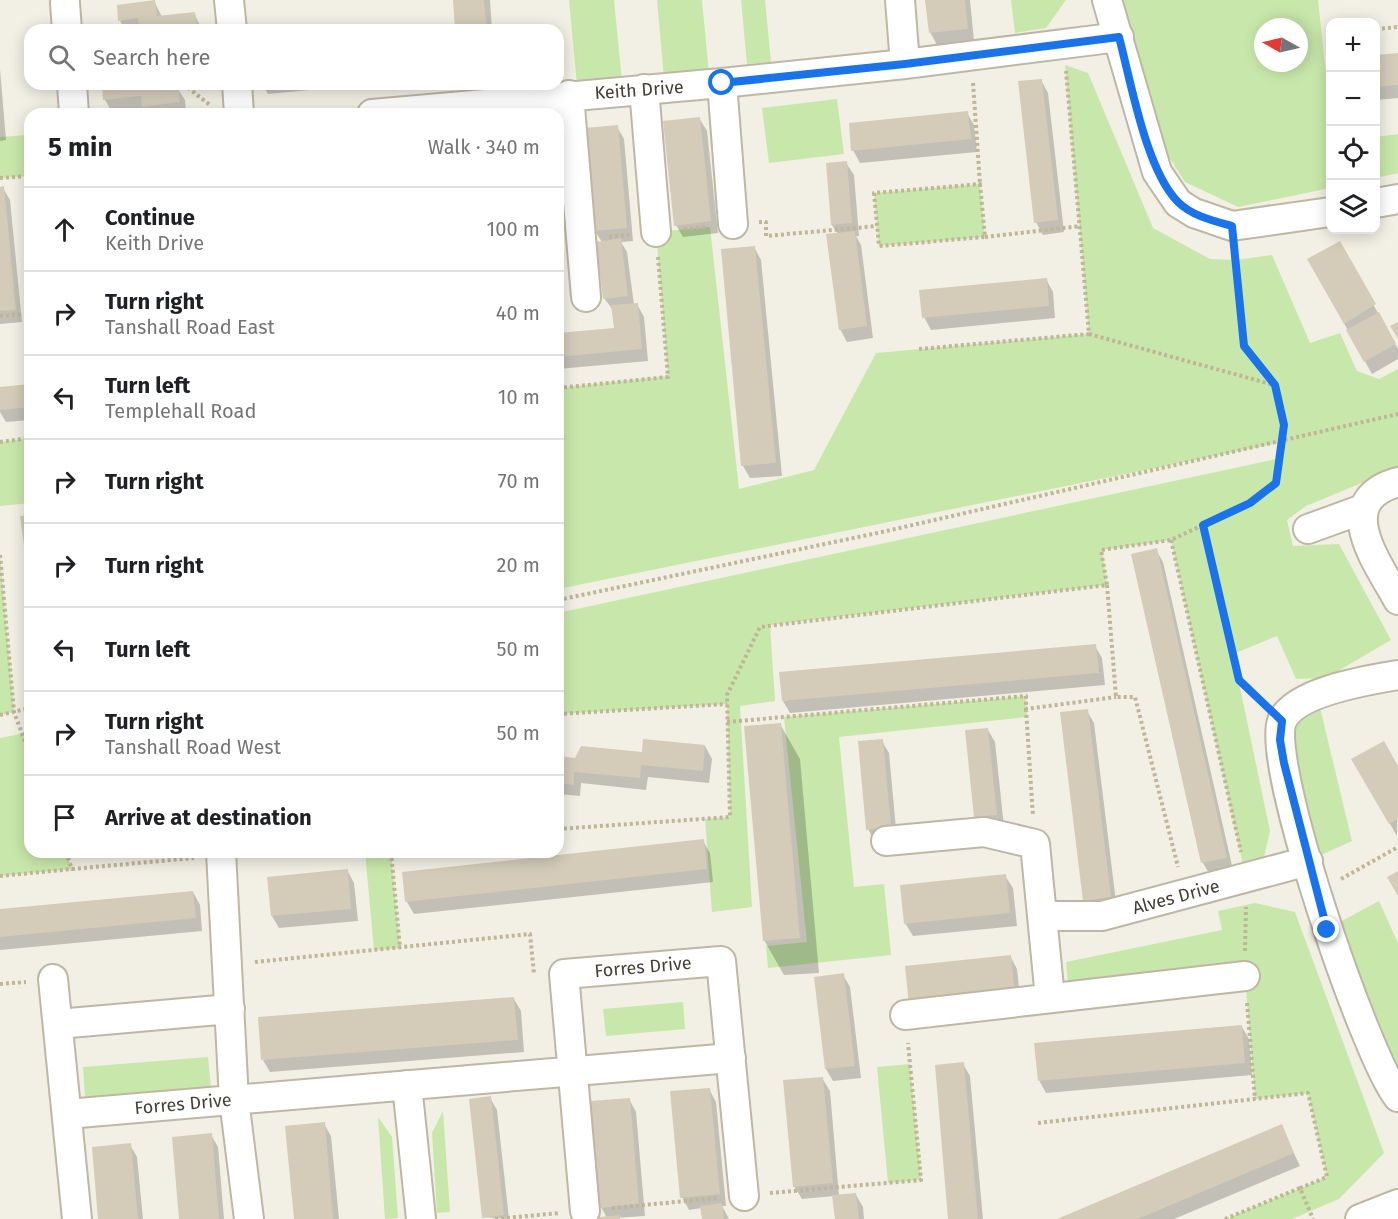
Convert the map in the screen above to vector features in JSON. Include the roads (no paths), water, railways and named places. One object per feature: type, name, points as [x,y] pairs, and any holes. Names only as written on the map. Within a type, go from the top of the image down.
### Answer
[{"type":"street","points":[[230,0],[232,24]]},
{"type":"street","points":[[900,0],[905,64]]},
{"type":"street","points":[[1107,0],[1157,172],[1178,203],[1194,213],[1232,226],[1326,213]]},
{"type":"street","name":"Keith Drive","points":[[434,108],[722,83],[905,64],[1119,37]]},
{"type":"street","points":[[722,83],[733,224]]},
{"type":"street","points":[[644,89],[656,232]]},
{"type":"street","points":[[72,90],[74,108]]},
{"type":"street","points":[[228,108],[235,90]]},
{"type":"street","points":[[569,95],[586,297]]},
{"type":"street","points":[[1380,202],[1398,199]]},
{"type":"street","points":[[1308,529],[1363,509],[1375,494],[1398,482]]},
{"type":"street","points":[[1363,509],[1361,527],[1398,600]]},
{"type":"street","points":[[1398,675],[1317,695],[1297,705],[1282,721],[1280,740],[1317,893],[1360,1019],[1381,1069],[1398,1097]]},
{"type":"street","points":[[886,842],[984,832],[1035,844],[1050,998]]},
{"type":"street","points":[[221,858],[234,1100],[249,1219]]},
{"type":"street","name":"Alves Drive","points":[[1042,916],[1102,916],[1308,861]]},
{"type":"street","name":"Forres Drive","points":[[585,1210],[564,974],[722,960],[744,1196]]},
{"type":"street","points":[[906,1015],[1245,976]]},
{"type":"street","points":[[53,979],[77,1219]]},
{"type":"street","points":[[58,1024],[230,1009]]},
{"type":"street","name":"Forres Drive","points":[[67,1114],[731,1058]]},
{"type":"street","points":[[407,1085],[421,1219]]},
{"type":"street","points":[[1360,1219],[1395,1200]]}]
